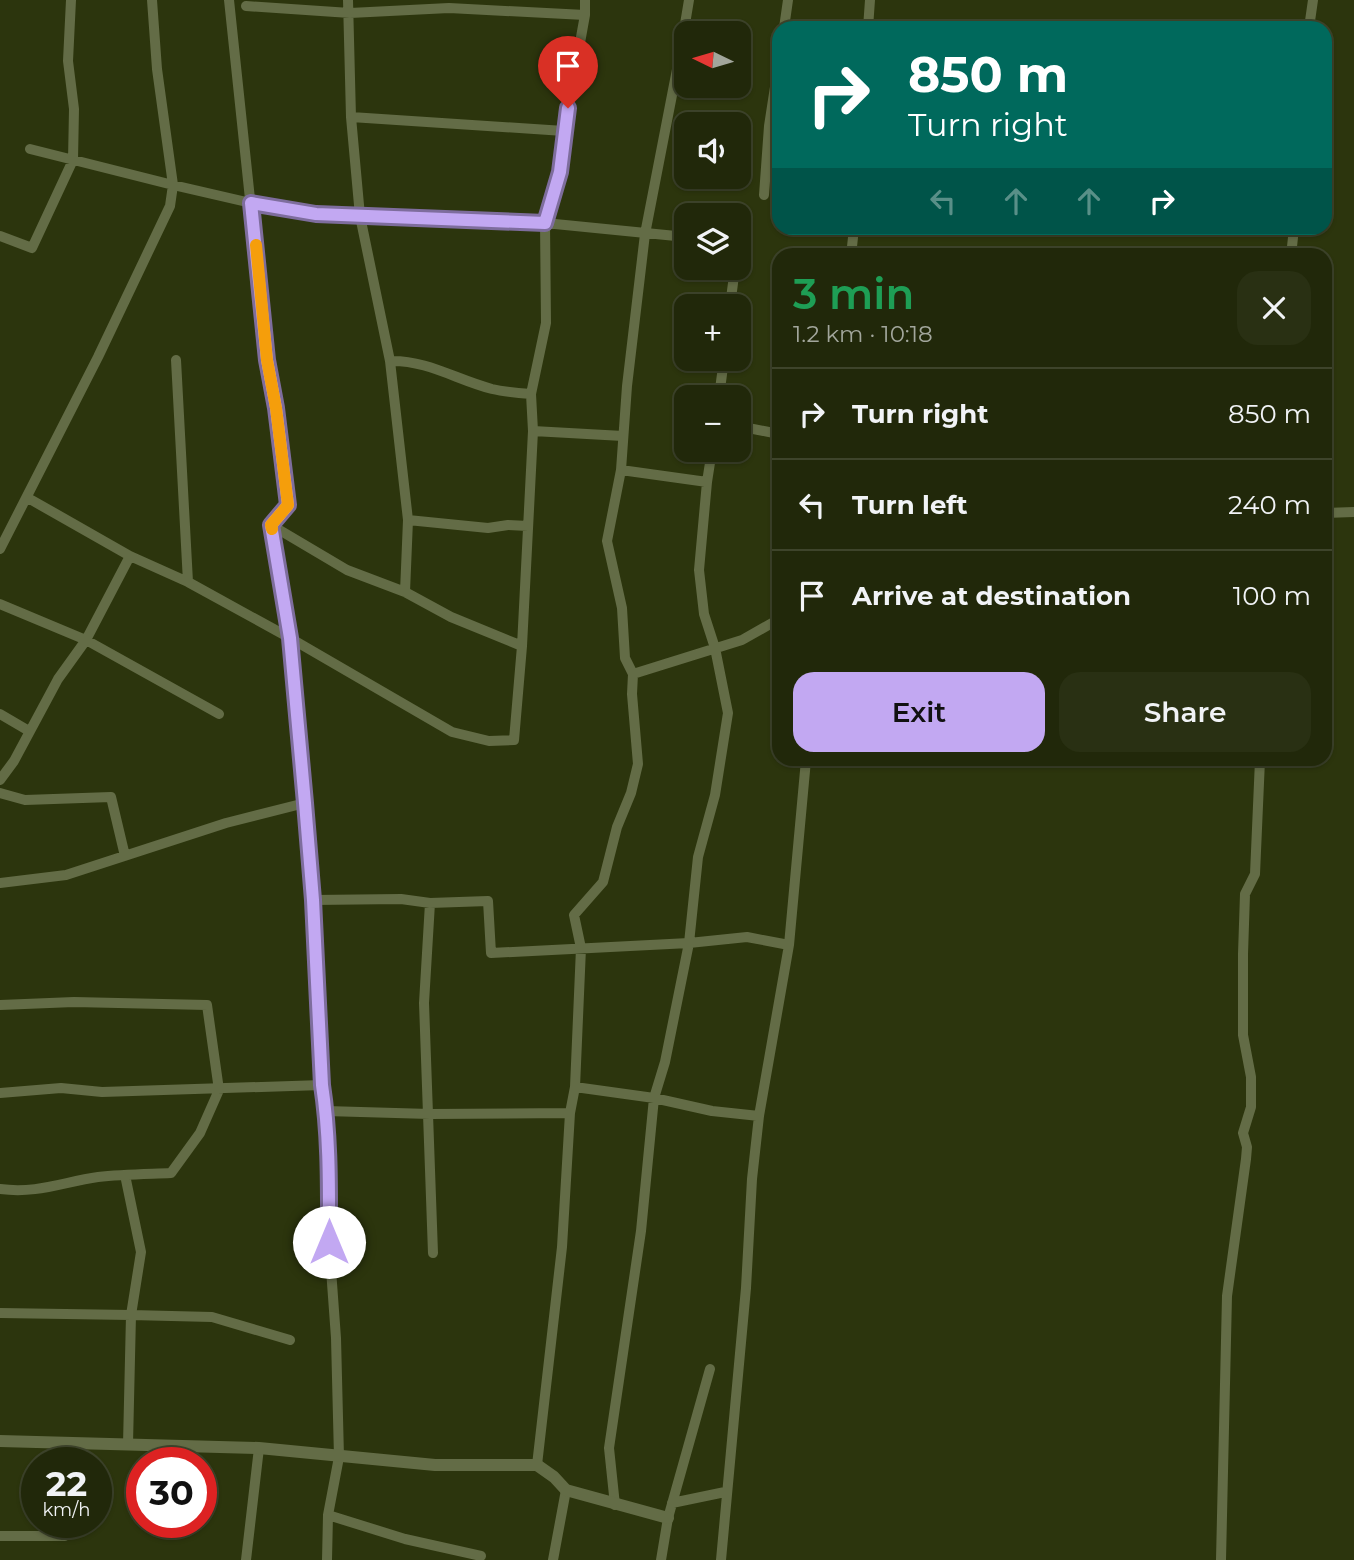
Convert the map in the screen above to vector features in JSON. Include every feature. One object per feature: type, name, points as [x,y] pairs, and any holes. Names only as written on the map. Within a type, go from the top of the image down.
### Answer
[{"type":"street","points":[[0,236],[32,248],[73,160],[74,109],[68,61],[71,0]]},
{"type":"street","points":[[0,549],[4,533],[28,498],[170,206],[173,185],[157,69],[152,0]]},
{"type":"street","points":[[229,0],[267,360],[288,505],[271,525],[290,638],[313,900],[329,1174],[329,1242],[336,1338],[339,1458],[328,1515],[327,1560]]},
{"type":"street","points":[[348,0],[351,117],[360,215],[390,361],[408,520],[405,592]]},
{"type":"street","points":[[28,498],[130,556],[188,582],[290,638],[452,732],[489,741],[514,740],[522,646],[533,432],[531,394],[547,323],[545,223],[560,172],[564,131],[585,15],[585,0]]},
{"type":"street","points":[[537,1465],[562,1247],[570,1113],[575,1087],[581,948],[574,915],[604,882],[617,827],[631,793],[638,764],[632,694],[633,674],[625,658],[622,608],[607,541],[621,470],[627,386],[645,234],[689,0]]},
{"type":"street","points":[[785,21],[788,0]]},
{"type":"street","points":[[868,21],[870,0]]},
{"type":"street","points":[[1310,21],[1312,0]]},
{"type":"street","points":[[246,6],[350,13],[449,8],[585,15]]},
{"type":"street","points":[[764,195],[772,106]]},
{"type":"street","points":[[351,117],[564,131]]},
{"type":"street","points":[[30,149],[251,203],[316,214],[545,223],[674,236]]},
{"type":"street","points":[[176,360],[188,582]]},
{"type":"street","points":[[390,361],[421,363],[489,389],[531,394]]},
{"type":"street","points":[[751,429],[772,433]]},
{"type":"street","points":[[533,432],[623,436]]},
{"type":"street","points":[[615,1505],[609,1448],[640,1231],[654,1098],[665,1062],[689,943],[698,857],[715,795],[728,713],[715,648],[704,614],[699,570],[710,462]]},
{"type":"street","points":[[621,470],[707,482]]},
{"type":"street","points":[[1332,513],[1354,512]]},
{"type":"street","points":[[408,520],[488,528],[528,526]]},
{"type":"street","points":[[271,525],[347,570],[405,592],[451,617],[522,646]]},
{"type":"street","points":[[0,780],[14,761],[58,679],[86,640],[130,556]]},
{"type":"street","points":[[0,604],[86,640],[219,714]]},
{"type":"street","points":[[633,674],[742,640],[772,624]]},
{"type":"street","points":[[0,714],[29,731]]},
{"type":"street","points":[[721,1560],[725,1492],[746,1288],[752,1179],[759,1116],[789,945],[805,766]]},
{"type":"street","points":[[1221,1560],[1227,1296],[1246,1159],[1247,1147],[1243,1133],[1251,1107],[1251,1077],[1243,1035],[1245,894],[1255,874],[1260,766]]},
{"type":"street","points":[[0,793],[24,800],[111,797],[125,856]]},
{"type":"street","points":[[0,883],[66,875],[226,823],[305,803]]},
{"type":"street","points":[[313,900],[401,899],[430,903],[488,901],[491,953],[689,943],[747,937],[789,945]]},
{"type":"street","points":[[430,903],[425,1003],[433,1253]]},
{"type":"street","points":[[0,1005],[74,1002],[207,1005],[219,1090],[200,1133],[171,1174],[96,1177],[44,1190],[21,1192],[0,1189]]},
{"type":"street","points":[[0,1093],[61,1088],[103,1092],[322,1085]]},
{"type":"street","points":[[575,1087],[654,1098],[712,1111],[759,1116]]},
{"type":"street","points":[[326,1111],[430,1114],[570,1113]]},
{"type":"street","points":[[125,1175],[141,1252],[131,1315],[128,1444]]},
{"type":"street","points":[[0,1313],[212,1317],[290,1340]]},
{"type":"street","points":[[661,1560],[668,1518],[710,1369]]},
{"type":"street","points":[[0,1441],[260,1448],[339,1458],[435,1465],[537,1465],[566,1490],[668,1518]]},
{"type":"street","points":[[246,1560],[260,1448]]},
{"type":"street","points":[[553,1560],[566,1490]]},
{"type":"street","points":[[672,1503],[725,1492]]},
{"type":"street","points":[[328,1515],[405,1538],[481,1556]]},
{"type":"street","points":[[0,1536],[21,1536]]},
{"type":"slow traffic","points":[[256,245],[267,360],[288,505],[271,525],[272,529]]},
{"type":"route","points":[[329,1242],[329,1174],[313,900],[290,638],[271,525],[288,505],[267,360],[251,203],[316,214],[545,223],[560,172],[568,108]]}]
